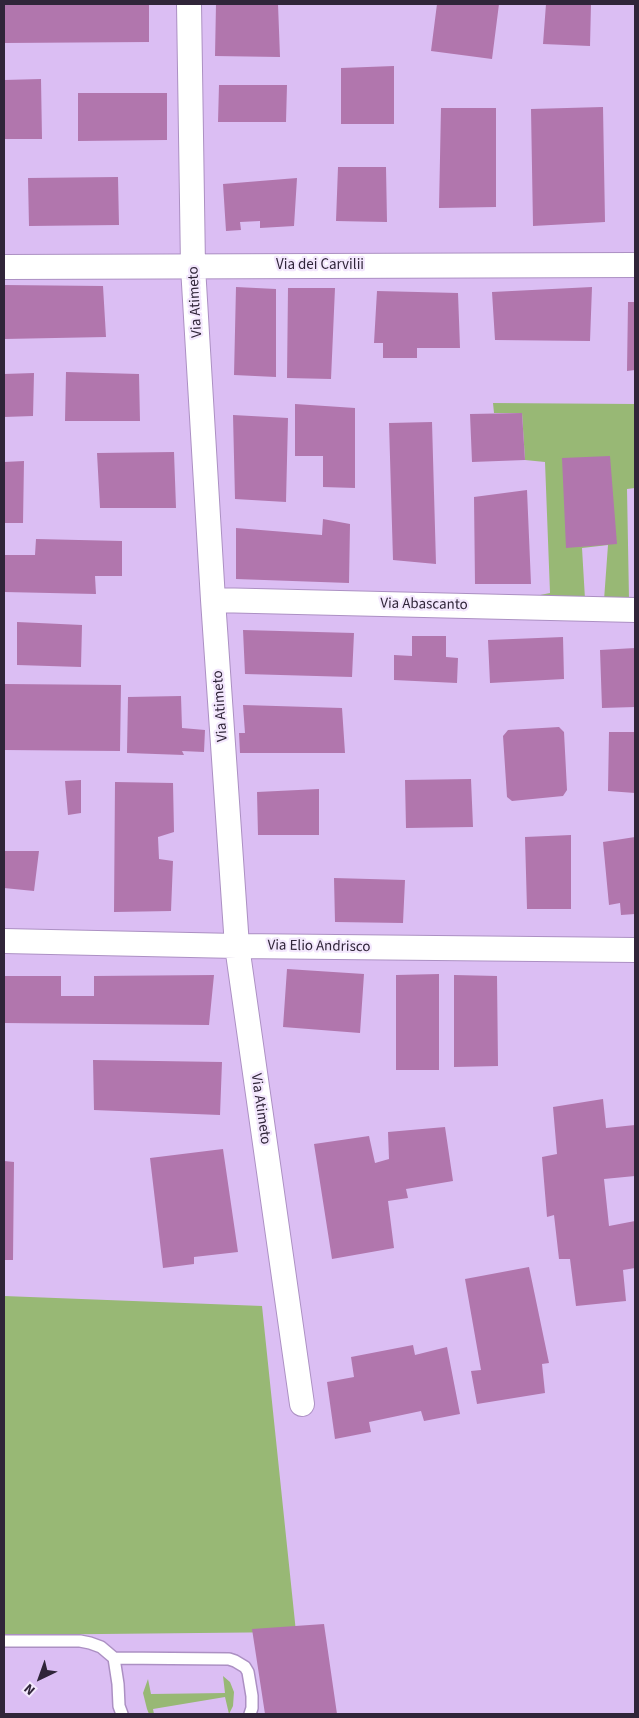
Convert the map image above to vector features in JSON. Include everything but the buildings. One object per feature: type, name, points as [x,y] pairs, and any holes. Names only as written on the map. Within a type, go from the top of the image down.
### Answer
[{"type":"street","name":"Via Atimeto","points":[[189,4],[193,267],[237,946],[302,1404]]},
{"type":"street","name":"Via dei Carvilii","points":[[4,267],[635,265]]},
{"type":"street","name":"Via Abascanto","points":[[214,600],[635,610]]},
{"type":"street","name":"Via Elio Andrisco","points":[[4,941],[237,946],[635,950]]},
{"type":"lane","points":[[4,1641],[85,1642],[101,1647],[114,1658],[229,1659],[245,1667],[248,1672],[252,1696],[250,1714]]},
{"type":"lane","points":[[114,1658],[119,1706],[122,1714]]},
{"type":"green space","points":[[493,403],[635,404],[635,488],[627,489],[629,599],[604,600],[608,545],[582,548],[585,599],[535,596],[550,593],[545,462],[525,460],[522,413],[494,413]]},
{"type":"green space","points":[[4,1296],[262,1306],[296,1632],[4,1635]]},
{"type":"green space","points":[[223,1676],[230,1682],[234,1692],[233,1706],[229,1714],[225,1697],[153,1709],[154,1714],[149,1714],[143,1693],[148,1679],[151,1694],[225,1693]]}]
